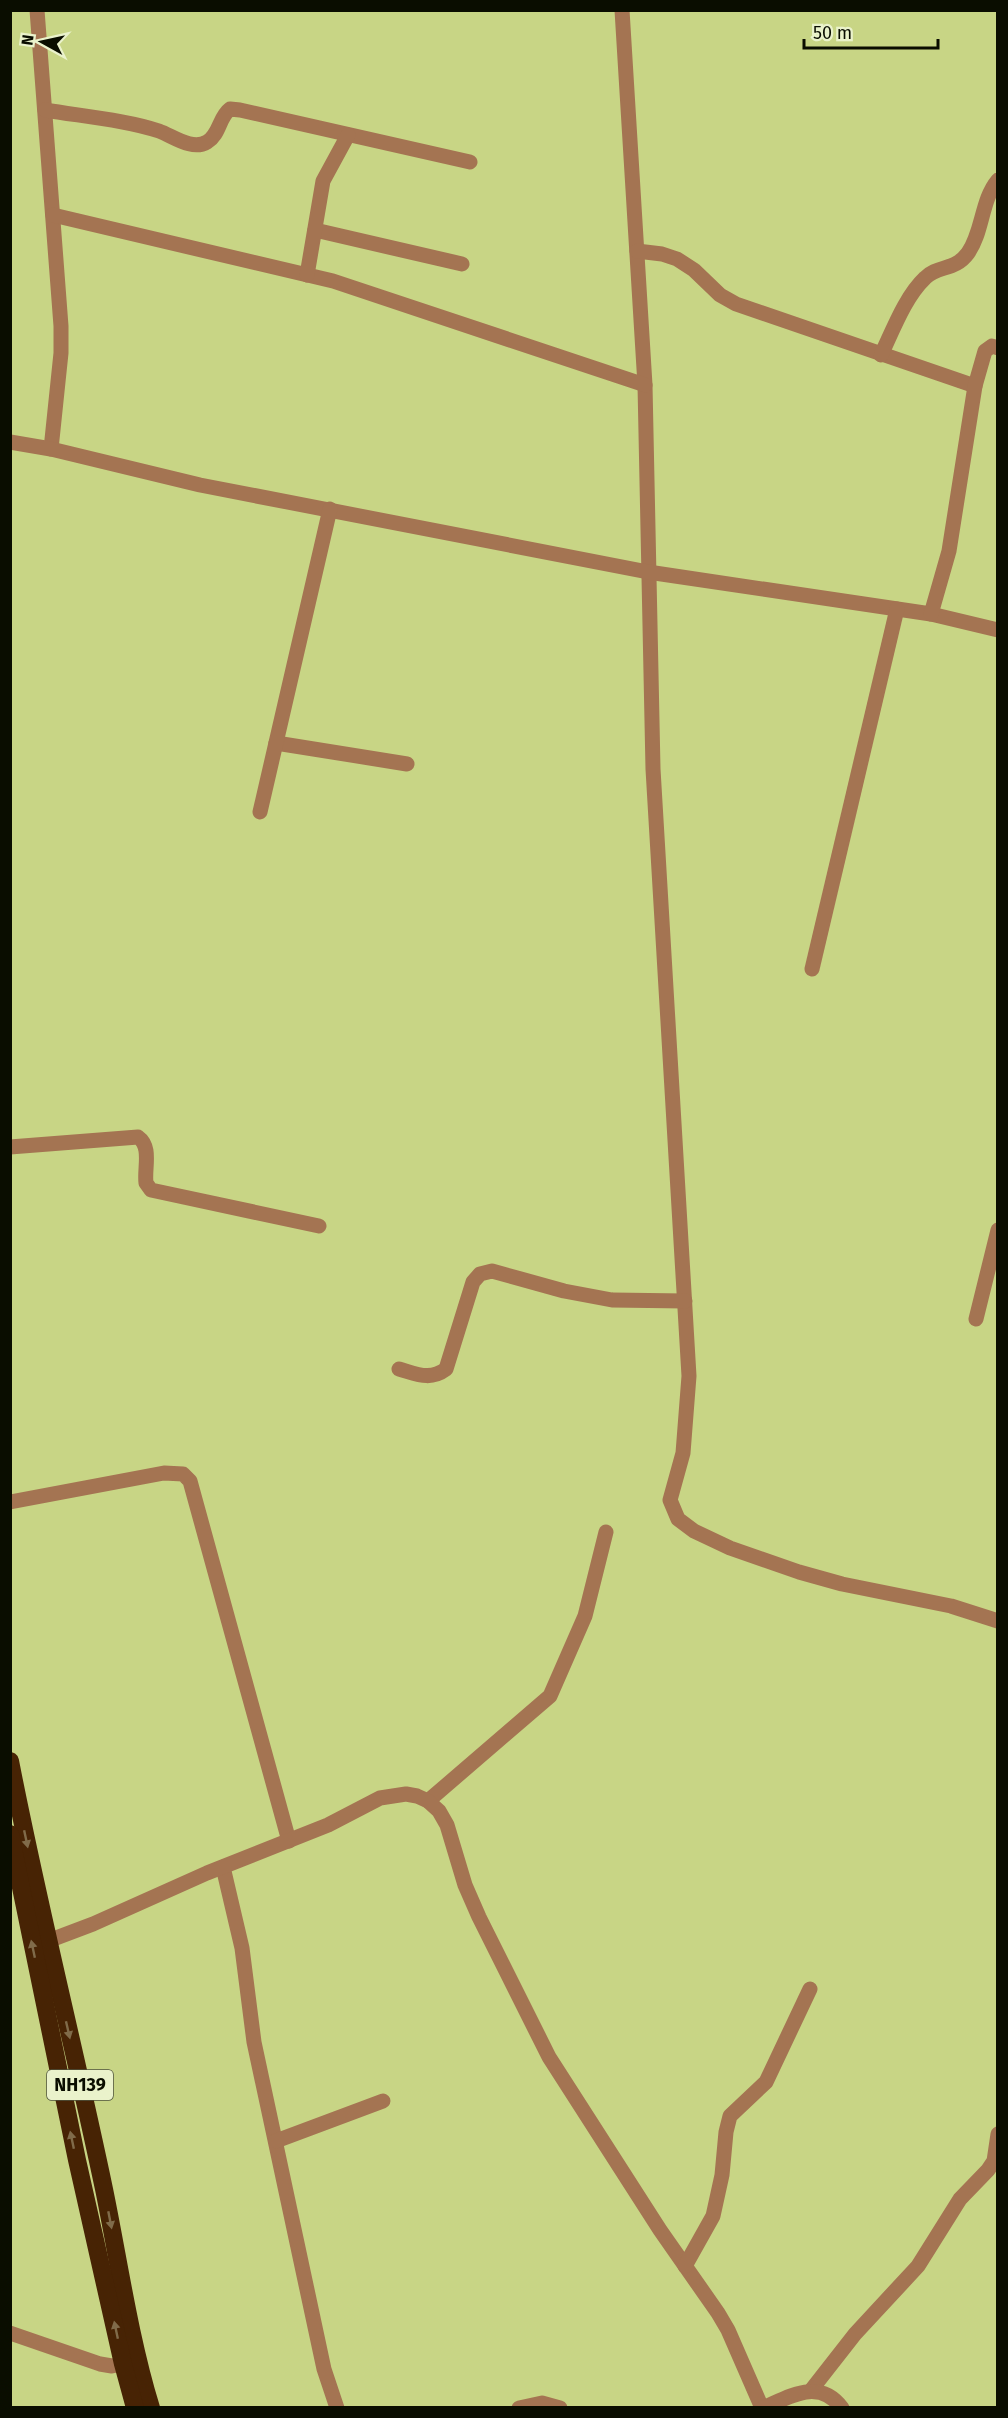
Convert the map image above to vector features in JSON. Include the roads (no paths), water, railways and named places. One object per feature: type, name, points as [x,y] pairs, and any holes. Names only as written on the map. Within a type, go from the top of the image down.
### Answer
[{"type":"highway","name":"NH139","points":[[10,1761],[104,2189],[134,2367],[130,2403]]},
{"type":"highway","name":"NH139","points":[[10,1834],[15,1886],[76,2160],[134,2367],[151,2408]]},
{"type":"street","points":[[37,10],[61,326],[61,353],[51,449]]},
{"type":"street","points":[[622,10],[645,385],[653,769],[689,1376],[683,1453],[670,1500],[678,1519],[694,1531],[730,1548],[842,1584],[951,1606],[998,1622]]},
{"type":"street","points":[[45,110],[149,128],[183,142],[201,145],[216,134],[225,113],[230,109],[470,162]]},
{"type":"street","points":[[308,275],[323,181],[348,135]]},
{"type":"street","points":[[880,355],[908,302],[924,278],[933,271],[960,263],[970,251],[988,199],[998,180]]},
{"type":"street","points":[[53,215],[308,275],[377,294],[645,385]]},
{"type":"street","points":[[315,230],[462,264]]},
{"type":"street","points":[[637,251],[662,254],[677,259],[694,270],[720,295],[736,304],[975,386]]},
{"type":"street","points":[[931,614],[949,551],[975,386],[985,351],[992,346],[998,348]]},
{"type":"street","points":[[10,442],[51,449],[200,485],[648,572],[931,614],[998,630]]},
{"type":"street","points":[[260,812],[330,509]]},
{"type":"street","points":[[812,969],[897,609]]},
{"type":"street","points":[[276,743],[407,764]]},
{"type":"street","points":[[10,1147],[138,1137],[144,1141],[146,1149],[146,1183],[151,1190],[319,1226]]},
{"type":"street","points":[[976,1319],[998,1230]]},
{"type":"street","points":[[399,1369],[427,1378],[437,1376],[446,1369],[473,1282],[480,1274],[492,1271],[564,1291],[612,1300],[685,1301]]},
{"type":"street","points":[[10,1503],[164,1473],[183,1474],[190,1481],[289,1841]]},
{"type":"street","points":[[428,1801],[550,1696],[585,1617],[606,1532]]},
{"type":"street","points":[[48,1941],[328,1825],[380,1798],[406,1794],[428,1801],[439,1811],[447,1825],[465,1885],[479,1917],[549,2057],[660,2230],[728,2330],[763,2408],[812,2389],[855,2334],[918,2266],[960,2199],[996,2162],[998,2134]]},
{"type":"street","points":[[223,1867],[242,1948],[254,2042],[324,2368],[337,2408]]},
{"type":"street","points":[[685,2266],[713,2216],[722,2175],[726,2132],[730,2116],[753,2097],[766,2082],[810,1989]]},
{"type":"street","points":[[276,2141],[383,2101]]},
{"type":"street","points":[[10,2333],[100,2364],[134,2367]]},
{"type":"street","points":[[812,2389],[831,2398],[842,2408]]},
{"type":"street","points":[[519,2408],[543,2405],[560,2408]]}]
